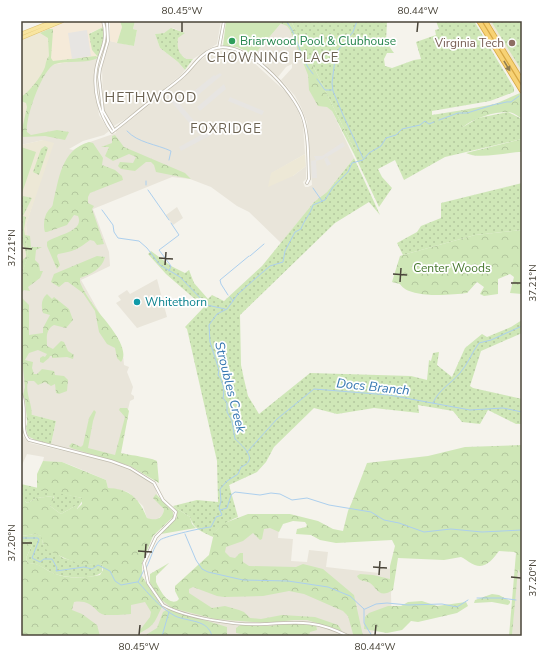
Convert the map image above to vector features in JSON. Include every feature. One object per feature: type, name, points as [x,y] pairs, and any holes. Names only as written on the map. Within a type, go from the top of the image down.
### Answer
[{"type":"highway","points":[[479,21],[522,91]]},
{"type":"highway","points":[[486,21],[522,81]]},
{"type":"main road","points":[[21,34],[54,21]]},
{"type":"main road","points":[[21,38],[62,21]]},
{"type":"street","points":[[103,21],[105,41],[96,70],[96,77],[100,112],[112,132],[183,76],[195,61],[212,50],[219,48],[235,49],[249,56],[283,86],[295,100],[303,117],[306,131],[309,179],[307,183]]},
{"type":"street","points":[[107,21],[108,41],[99,77],[103,112],[114,130]]},
{"type":"street","points":[[219,48],[224,21]]},
{"type":"street","points":[[21,394],[26,412],[24,433],[29,440],[105,459],[130,468],[154,483],[163,500],[176,512],[174,519],[156,536],[147,554],[144,570],[155,594],[166,607],[221,622],[265,624],[300,622],[319,624],[348,636]]},
{"type":"shaded area","points":[[68,21],[102,21],[103,27],[90,33],[92,50],[98,57],[50,65],[49,29]]},
{"type":"shaded area","points":[[110,21],[120,21],[122,27],[117,43],[110,41]]},
{"type":"shaded area","points":[[135,21],[221,21],[217,44],[193,59],[186,59],[180,54],[177,46],[178,38],[184,33],[173,28],[164,33],[155,34],[160,48],[178,62],[185,70],[181,75],[132,115],[114,126],[103,108],[102,68],[110,41],[134,46],[137,30],[133,29]]},
{"type":"shaded area","points":[[283,21],[290,21],[354,158],[327,192],[314,202],[281,243],[249,212],[237,206],[211,187],[190,179],[172,177],[93,209],[109,252],[110,266],[81,280],[123,355],[124,365],[129,367],[127,372],[133,387],[131,394],[134,396],[134,399],[130,401],[116,461],[51,444],[56,421],[29,414],[26,397],[23,396],[21,392],[21,285],[30,256],[26,225],[32,206],[43,140],[21,145],[21,138],[38,82],[50,65],[98,57],[95,82],[99,115],[109,131],[104,135],[83,141],[69,149],[73,150],[87,143],[116,133],[116,131],[185,77],[197,62],[211,53],[216,51],[239,52],[250,59],[288,94],[298,111],[303,125],[305,154],[272,173],[293,176],[306,166],[306,179],[303,182],[305,187],[308,187],[312,185],[307,122],[295,96],[281,80],[292,68],[292,64],[286,67],[278,77],[254,55]]},
{"type":"shaded area","name":"Virginia Tech","points":[[489,21],[522,21],[522,77],[514,65]]},
{"type":"shaded area","points":[[49,29],[50,65],[38,82],[21,138],[21,40]]},
{"type":"shaded area","points":[[87,30],[91,56],[72,59],[68,33]]},
{"type":"shaded area","points":[[220,73],[222,75],[192,100],[188,96],[214,75],[215,76]]},
{"type":"shaded area","points":[[224,84],[226,89],[200,111],[197,107]]},
{"type":"shaded area","points":[[172,95],[202,130],[198,133],[168,98]]},
{"type":"shaded area","points":[[230,97],[264,111],[262,115],[228,101]]},
{"type":"shaded area","points":[[208,131],[211,135],[181,151],[179,147]]},
{"type":"shaded area","points":[[43,140],[54,143],[26,225],[30,256],[21,281],[21,145]]},
{"type":"shaded area","points":[[343,142],[345,146],[327,157],[326,156],[323,159],[316,161],[317,178],[312,178],[311,161],[316,160],[314,156],[322,156]]},
{"type":"shaded area","points":[[305,154],[306,166],[293,176],[268,187],[271,173]]},
{"type":"shaded area","points":[[327,157],[331,164],[327,166],[324,159]]},
{"type":"shaded area","points":[[177,207],[183,218],[173,225],[166,215]]},
{"type":"shaded area","points":[[157,279],[167,317],[137,328],[116,303],[121,300],[118,296],[127,290],[130,294]]},
{"type":"shaded area","points":[[21,427],[23,427],[23,436],[30,443],[119,464],[150,480],[155,486],[159,503],[164,509],[163,515],[154,521],[147,518],[143,506],[128,492],[108,488],[106,480],[62,462],[43,461],[44,457],[27,454],[21,465]]},
{"type":"shaded area","points":[[280,519],[278,538],[293,539],[291,561],[307,562],[309,550],[328,552],[326,567],[379,573],[380,568],[394,569],[391,594],[392,627],[375,629],[370,636],[58,636],[68,593],[163,598],[177,605],[230,528]]},
{"type":"shaded area","points":[[522,536],[522,636],[512,636],[518,558]]},
{"type":"green space","points":[[120,21],[135,21],[133,29],[137,30],[134,46],[117,43],[122,27]]},
{"type":"green space","points":[[226,21],[283,21],[254,55],[237,47],[223,46]]},
{"type":"green space","points":[[275,21],[291,21],[355,151],[355,156],[332,111],[327,107],[318,106],[309,90],[308,75],[290,30],[287,26]]},
{"type":"green space","points":[[291,21],[387,21],[386,42],[394,53],[387,53],[384,59],[385,66],[392,68],[421,59],[416,42],[436,35],[435,30],[439,29],[436,21],[474,21],[514,88],[514,92],[490,101],[432,111],[432,115],[463,110],[460,117],[463,127],[478,118],[508,112],[522,119],[522,139],[445,157],[404,180],[395,160],[378,169],[382,177],[392,188],[379,207],[355,156],[355,151]]},
{"type":"green space","name":"Virginia Tech","points":[[491,21],[522,21],[522,71]]},
{"type":"green space","points":[[103,27],[104,44],[98,57],[92,50],[89,34]]},
{"type":"green space","points":[[171,28],[185,33],[178,38],[179,50],[181,55],[186,59],[193,59],[185,70],[178,62],[160,48],[155,34],[164,33]]},
{"type":"green space","points":[[53,29],[51,58],[53,61],[96,56],[98,58],[88,61],[55,64],[45,75],[35,95],[27,126],[27,132],[31,135],[57,130],[69,132],[65,140],[45,136],[23,137],[21,134],[27,107],[26,103],[21,101],[21,97],[35,84],[45,67],[49,56],[48,38],[40,33]]},
{"type":"green space","points":[[520,93],[522,96],[522,119],[510,112],[502,112],[478,118],[463,127],[459,118],[463,110],[495,104]]},
{"type":"green space","points":[[115,135],[124,147],[185,173],[191,179],[156,172],[154,165],[151,162],[146,162],[135,171],[121,169],[118,166],[120,162],[133,163],[136,157],[129,154],[113,161],[105,156],[109,147],[101,147],[112,143],[112,136]]},
{"type":"green space","points":[[522,139],[522,152],[485,156],[466,153]]},
{"type":"green space","points":[[89,142],[93,143],[103,158],[102,165],[115,170],[122,176],[123,180],[90,193],[88,197],[88,203],[94,206],[92,209],[104,244],[97,245],[94,241],[90,240],[75,250],[58,254],[57,256],[60,265],[57,269],[47,246],[47,242],[77,226],[79,221],[78,216],[74,215],[67,225],[47,232],[44,230],[45,218],[52,206],[60,175],[67,158],[80,146]]},
{"type":"green space","points":[[45,146],[48,148],[39,175],[33,172],[41,149]]},
{"type":"green space","points":[[21,147],[36,152],[21,196]]},
{"type":"green space","points":[[354,158],[380,215],[369,202],[335,223],[240,315],[241,365],[248,396],[259,414],[310,373],[411,376],[427,380],[429,360],[431,361],[433,353],[439,352],[437,365],[452,377],[465,348],[482,334],[487,337],[511,327],[522,320],[522,333],[481,351],[470,386],[473,388],[522,399],[522,424],[516,424],[488,410],[480,424],[462,422],[453,411],[418,405],[419,413],[374,408],[337,414],[314,408],[274,447],[266,462],[257,472],[229,485],[238,517],[226,522],[217,530],[213,537],[199,530],[193,524],[190,517],[173,506],[197,500],[218,502],[217,461],[187,329],[185,327],[204,307],[166,274],[148,254],[151,251],[171,266],[185,273],[189,270],[194,283],[208,299],[212,295],[224,301],[262,266],[314,202],[327,192]]},
{"type":"green space","points":[[522,183],[522,230],[475,235],[403,255],[397,243],[417,232],[421,226],[441,218],[441,203]]},
{"type":"green space","points":[[23,196],[32,198],[23,216],[26,217],[24,229],[28,256],[21,281],[21,261],[26,257],[20,228],[20,211]]},
{"type":"green space","name":"Center Woods","points":[[522,230],[522,294],[510,293],[514,277],[510,274],[498,279],[498,294],[484,296],[480,294],[484,287],[477,282],[467,293],[431,295],[412,292],[405,289],[400,284],[392,282],[400,256],[475,235]]},
{"type":"green space","points":[[25,235],[30,236],[31,247],[42,247],[36,250],[35,260],[39,264],[40,271],[43,271],[40,278],[28,287],[30,291],[24,290],[21,293],[23,270],[28,256]]},
{"type":"green space","points":[[97,256],[105,257],[104,261],[99,268],[92,273],[80,278],[80,282],[90,300],[115,333],[123,349],[121,362],[117,358],[115,348],[107,344],[99,332],[95,311],[83,293],[68,282],[65,282],[59,287],[51,282],[54,274]]},
{"type":"green space","points":[[21,293],[22,298],[29,305],[29,335],[43,333],[43,328],[50,315],[43,313],[42,308],[43,300],[47,294],[52,299],[54,297],[69,309],[73,320],[66,328],[54,325],[49,329],[47,334],[47,346],[53,349],[61,341],[64,342],[68,351],[74,355],[73,359],[67,357],[52,358],[52,356],[50,356],[43,363],[40,362],[40,358],[43,356],[45,357],[47,354],[38,350],[29,353],[25,360],[33,362],[32,368],[34,374],[37,374],[42,369],[54,371],[55,375],[64,376],[68,380],[67,391],[59,394],[56,393],[55,384],[51,386],[45,382],[38,385],[34,381],[28,381],[27,387],[32,413],[29,423],[27,421],[25,400],[23,395],[25,387],[21,349]]},
{"type":"green space","points":[[120,408],[127,408],[129,411],[121,453],[157,461],[159,483],[130,466],[71,448],[69,446],[72,443],[81,447],[83,445],[89,418],[94,410],[96,412],[88,448],[115,455],[125,417],[119,410]]},
{"type":"green space","points":[[29,414],[56,421],[51,444],[35,440],[28,436],[26,428]]},
{"type":"green space","points":[[522,445],[522,574],[518,569],[512,636],[509,636],[516,553],[514,552],[499,551],[490,562],[483,566],[474,565],[461,557],[444,560],[398,558],[393,590],[384,594],[368,582],[360,580],[357,576],[360,574],[373,575],[390,579],[390,566],[395,546],[392,540],[336,543],[320,540],[311,535],[296,534],[297,529],[306,527],[307,525],[305,522],[293,521],[283,524],[279,532],[270,528],[264,529],[262,539],[260,540],[253,533],[243,541],[226,547],[225,552],[230,557],[235,558],[240,553],[243,553],[243,562],[249,566],[296,567],[303,564],[323,569],[354,595],[363,636],[354,636],[348,616],[343,611],[304,594],[289,591],[263,596],[224,597],[193,587],[189,589],[189,593],[212,608],[225,606],[244,612],[250,618],[261,619],[282,615],[315,617],[338,625],[342,631],[307,620],[267,623],[215,619],[172,608],[159,598],[150,583],[150,574],[169,563],[156,576],[156,582],[167,599],[173,602],[177,601],[179,599],[175,591],[175,586],[209,555],[214,533],[222,524],[248,514],[290,514],[318,521],[333,529],[343,531],[348,511],[367,463],[428,456],[465,447]]},
{"type":"green space","points":[[43,461],[62,462],[106,480],[108,488],[123,490],[133,496],[141,505],[147,518],[156,519],[162,515],[164,509],[153,498],[156,494],[173,512],[173,517],[153,536],[142,563],[142,576],[162,607],[154,622],[140,633],[140,630],[150,617],[151,612],[145,602],[131,605],[131,614],[105,615],[86,603],[74,602],[72,610],[82,614],[97,625],[100,636],[21,636],[21,544],[28,541],[32,542],[26,558],[28,563],[39,565],[58,575],[70,577],[89,577],[100,575],[103,570],[102,565],[100,564],[81,564],[45,549],[41,536],[36,534],[21,536],[21,501],[25,501],[27,503],[37,498],[53,496],[54,500],[50,506],[61,514],[75,506],[77,509],[82,504],[82,498],[37,489],[37,474]]},
{"type":"green space","points":[[21,484],[82,498],[83,500],[76,510],[75,506],[61,514],[50,506],[54,498],[53,496],[37,498],[27,503],[25,501],[21,501]]},
{"type":"green space","points":[[173,506],[190,517],[192,524],[196,528],[161,534],[177,517],[177,511]]},
{"type":"green space","points":[[36,534],[42,536],[43,544],[63,558],[87,565],[99,563],[102,565],[102,572],[98,575],[86,577],[71,577],[58,575],[38,565],[28,563],[26,558],[32,545],[28,541],[21,544],[21,536]]},
{"type":"green space","points":[[492,594],[499,595],[510,601],[510,603],[508,605],[492,602],[474,603],[475,600]]},
{"type":"green space","points":[[422,601],[437,606],[466,602],[468,606],[457,613],[418,622],[411,621],[402,630],[387,633],[364,629],[365,617],[369,613],[388,606],[401,606],[408,602]]},
{"type":"green space","points":[[168,609],[227,627],[227,636],[144,636],[157,628],[163,612]]},
{"type":"green space","points":[[300,623],[316,625],[317,630],[310,632],[309,636],[249,636],[236,633],[236,628],[242,624],[267,626]]},
{"type":"waterway","points":[[286,21],[294,34],[308,68],[313,74]]},
{"type":"waterway","points":[[357,21],[353,32],[339,49],[335,59],[332,83],[333,91],[363,158]]},
{"type":"waterway","points":[[317,79],[325,90],[332,90]]},
{"type":"waterway","name":"Stroubles Creek","points":[[439,120],[458,113],[467,113],[496,104],[511,102],[519,96]]},
{"type":"waterway","name":"Stroubles Creek","points":[[146,568],[154,550],[163,538],[211,527],[216,517],[222,515],[219,508],[221,501],[220,489],[227,481],[238,474],[241,467],[249,461],[248,453],[235,439],[232,421],[227,412],[227,403],[223,398],[223,386],[218,375],[219,370],[210,342],[209,325],[217,314],[227,309],[238,294],[270,266],[283,262],[285,251],[295,232],[301,229],[313,205],[325,200],[333,187],[348,172],[352,163],[363,160],[369,153],[381,146],[386,138],[396,135],[402,129],[420,125],[425,121],[429,124],[434,122]]},
{"type":"waterway","points":[[127,131],[142,141],[171,151],[169,160]]},
{"type":"waterway","points":[[313,188],[322,201]]},
{"type":"waterway","points":[[148,190],[169,220]]},
{"type":"waterway","points":[[102,210],[113,225],[114,232],[118,238],[139,241],[147,248],[160,265],[180,277],[207,305],[225,309]]},
{"type":"waterway","points":[[169,271],[171,266],[159,250],[179,235],[171,223]]},
{"type":"waterway","points":[[250,256],[264,244]]},
{"type":"waterway","points":[[228,295],[220,280],[249,256]]},
{"type":"waterway","name":"Stroubles Creek","points":[[230,297],[233,301]]},
{"type":"waterway","points":[[433,403],[438,394],[457,377],[479,343],[491,340],[522,326]]},
{"type":"waterway","name":"Docs Branch","points":[[247,452],[277,419],[314,389],[389,395],[470,410],[503,408],[522,412]]},
{"type":"waterway","points":[[220,510],[227,508],[231,495],[235,492],[260,495],[271,493],[280,494],[292,500],[307,498],[329,505],[371,512],[384,520],[399,523],[424,532],[451,529],[482,532],[522,530]]},
{"type":"waterway","points":[[185,534],[196,560],[202,569],[208,572],[243,580],[288,581],[328,587],[350,596],[364,609]]},
{"type":"waterway","name":"Stroubles Creek","points":[[21,538],[38,538],[39,540],[32,558],[40,562],[44,559],[52,559],[57,568],[56,571],[84,567],[92,569],[98,565],[110,571],[115,581],[121,585],[137,582]]},
{"type":"waterway","name":"Stroubles Creek","points":[[138,582],[144,570]]},
{"type":"waterway","points":[[138,582],[164,609],[180,618],[202,624],[210,631],[212,636]]},
{"type":"waterway","points":[[477,598],[501,598],[516,600]]},
{"type":"waterway","points":[[365,609],[376,604],[387,603],[408,605],[442,604],[457,607],[468,600]]},
{"type":"waterway","points":[[364,609],[364,623],[372,636]]},
{"type":"waterway","points":[[162,636],[169,612]]},
{"type":"place","name":"Briarwood Pool & Clubhouse","points":[[232,41]]},
{"type":"place","name":"Virginia Tech","points":[[512,43]]},
{"type":"place","name":"Whitethorn","points":[[137,302]]},
{"type":"district","name":"CHOWNING PLACE","points":[[273,57]]},
{"type":"district","name":"HETHWOOD","points":[[151,97]]},
{"type":"district","name":"FOXRIDGE","points":[[226,128]]}]
